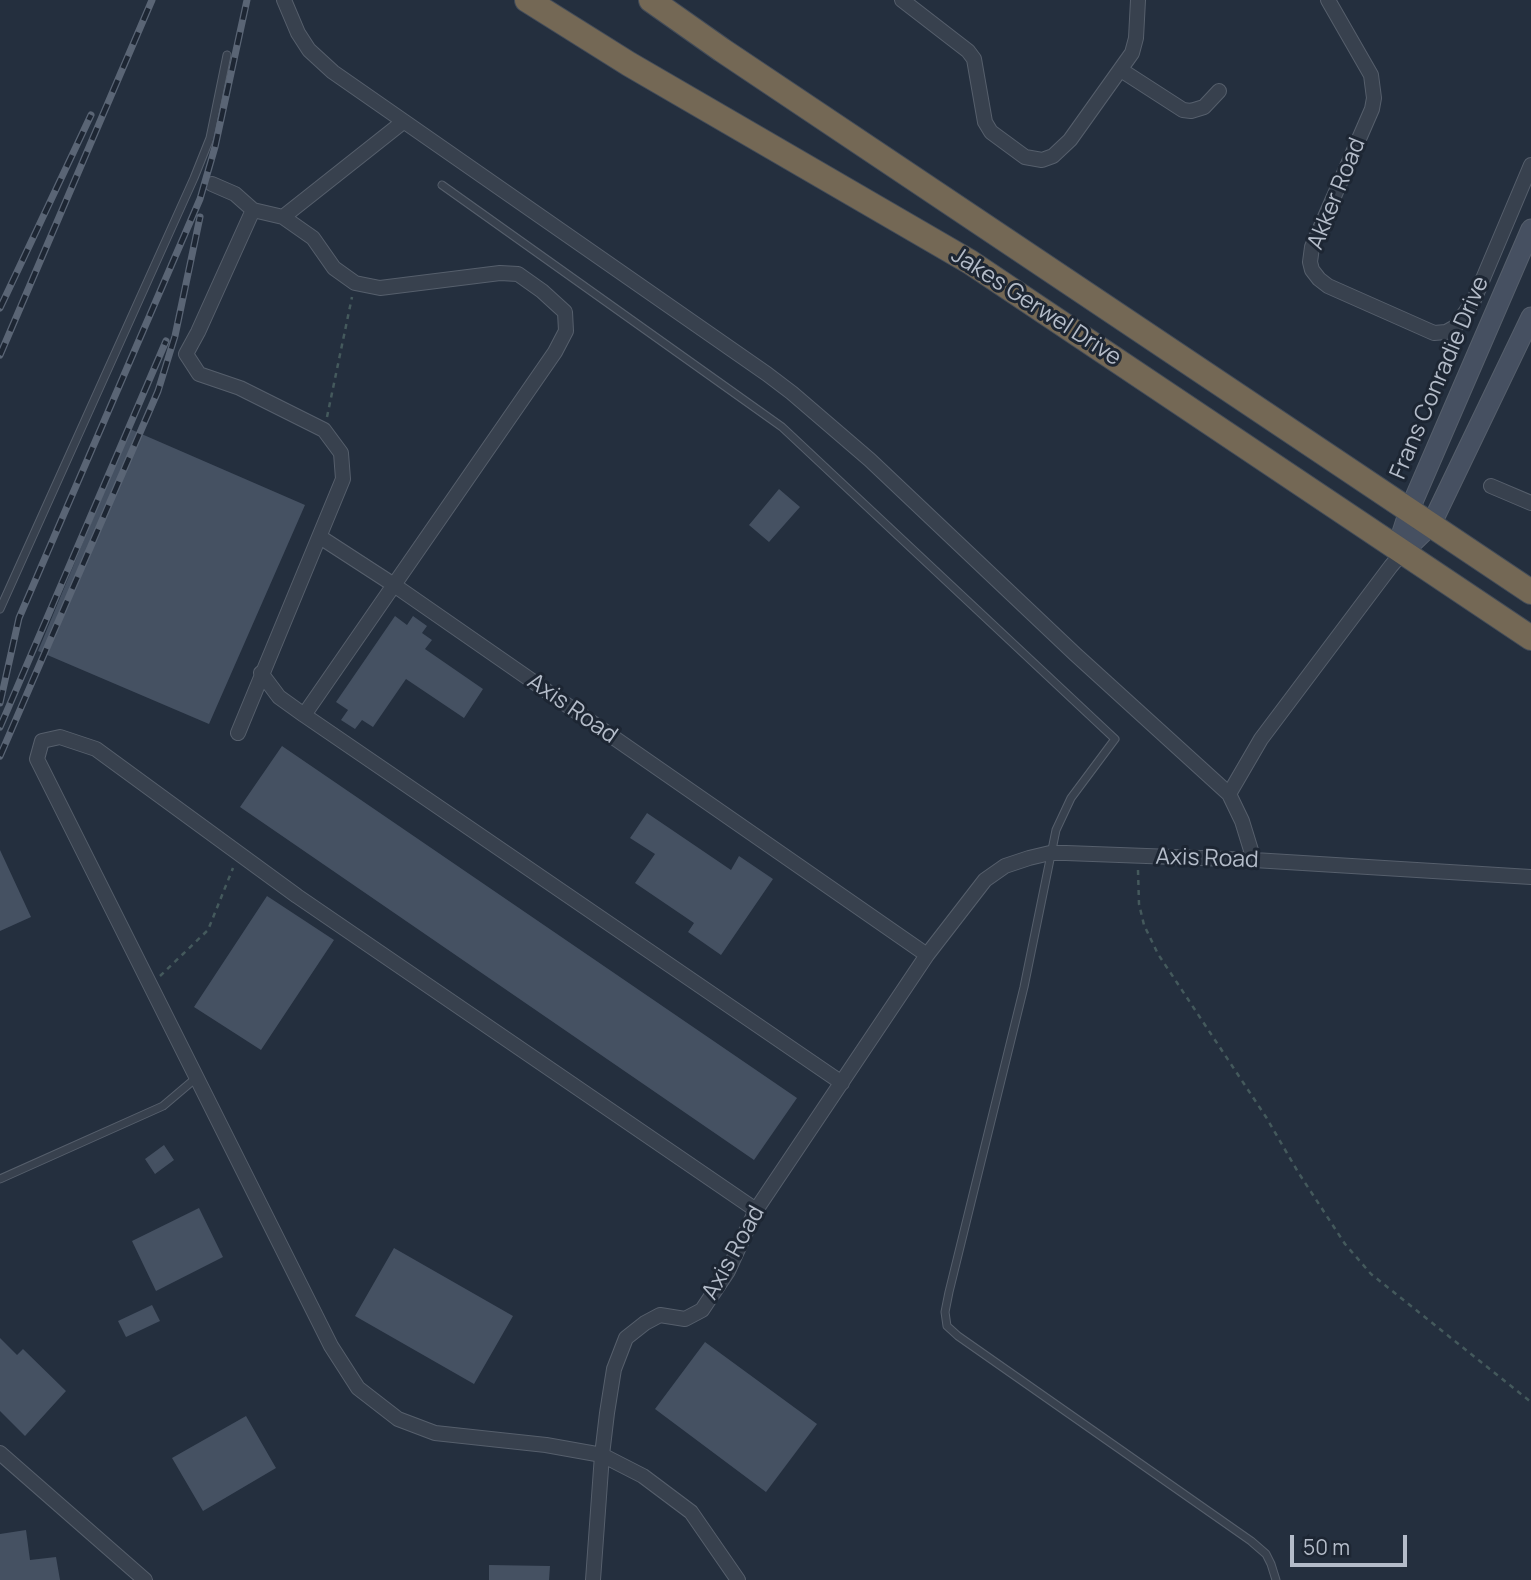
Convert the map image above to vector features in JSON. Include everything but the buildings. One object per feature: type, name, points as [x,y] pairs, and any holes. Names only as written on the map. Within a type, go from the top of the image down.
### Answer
[{"type":"highway","name":"Jakes Gerwel Drive","points":[[527,0],[629,64],[970,262],[1397,555],[1531,638]]},
{"type":"highway","name":"Jakes Gerwel Drive","points":[[651,0],[1531,592]]},
{"type":"main road","name":"Frans Conradie Drive","points":[[1397,555],[1409,511],[1531,229]]},
{"type":"main road","points":[[1397,555],[1431,525],[1531,317]]},
{"type":"street","points":[[284,0],[298,33],[309,50],[333,72],[792,393],[870,460],[1065,645],[1229,794],[1242,821],[1254,860]]},
{"type":"street","points":[[902,0],[968,51],[974,59],[988,128],[1025,157],[1042,160],[1059,152],[1132,53],[1136,38],[1138,0]]},
{"type":"street","name":"Akker Road","points":[[1328,0],[1371,75],[1374,98],[1372,109],[1312,247],[1310,262],[1319,279],[1328,286],[1434,333],[1446,332],[1455,327],[1474,300],[1531,165]]},
{"type":"street","points":[[1121,70],[1183,110],[1191,111],[1204,107],[1219,91]]},
{"type":"street","points":[[283,218],[403,122]]},
{"type":"street","points":[[212,184],[235,194],[253,210],[283,218],[313,238],[334,268],[355,283],[380,288],[500,273],[518,274],[542,290],[565,312],[566,331],[555,352],[304,715]]},
{"type":"street","points":[[238,733],[343,479],[341,453],[324,430],[240,388],[200,374],[186,354],[253,210]]},
{"type":"street","points":[[1491,486],[1531,503]]},
{"type":"street","name":"Axis Road","points":[[320,537],[394,585],[927,955]]},
{"type":"street","points":[[1229,794],[1261,739],[1397,555]]},
{"type":"street","points":[[261,673],[279,697],[304,715],[842,1083]]},
{"type":"street","points":[[738,1580],[691,1512],[643,1476],[602,1455],[546,1445],[435,1433],[398,1419],[358,1388],[331,1346],[37,759],[42,741],[60,737],[96,750],[308,904],[756,1210]]},
{"type":"street","name":"Axis Road","points":[[593,1580],[602,1455],[614,1369],[626,1338],[660,1315],[685,1319],[702,1311],[728,1271],[756,1210],[927,955],[985,880],[1005,866],[1050,853],[1254,860],[1531,877]]},
{"type":"street","points":[[0,1453],[145,1580]]},
{"type":"lane","points":[[0,609],[194,178],[210,138],[227,55]]},
{"type":"lane","points":[[442,186],[782,427],[1115,739],[1071,798],[1056,830],[1024,987],[949,1292],[945,1312],[947,1326],[1251,1541],[1265,1554],[1276,1580]]},
{"type":"lane","points":[[0,1179],[163,1106],[196,1078]]},
{"type":"path","points":[[324,430],[355,283]]},
{"type":"path","points":[[150,985],[208,930],[240,855]]},
{"type":"path","points":[[1138,856],[1139,904],[1144,925],[1158,954],[1259,1106],[1345,1244],[1371,1273],[1531,1402]]},
{"type":"railway","points":[[0,355],[152,0]]},
{"type":"railway","points":[[0,703],[19,618],[200,199],[215,147],[247,0]]},
{"type":"railway","points":[[0,308],[91,115]]},
{"type":"railway","points":[[0,756],[158,391],[175,336],[200,217]]},
{"type":"railway","points":[[0,727],[166,341]]}]
